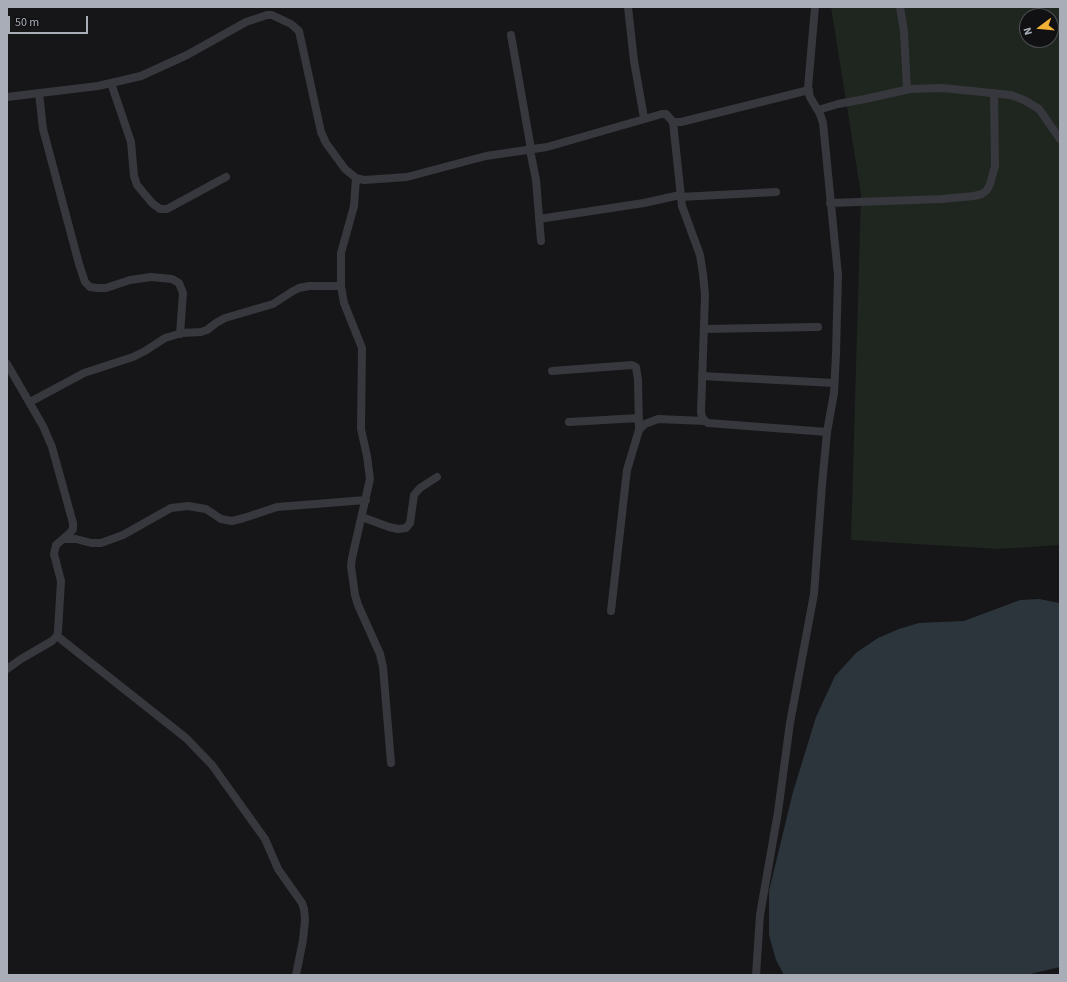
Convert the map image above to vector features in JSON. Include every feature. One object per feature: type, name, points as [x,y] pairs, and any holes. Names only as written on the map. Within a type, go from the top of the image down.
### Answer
[{"type":"street","points":[[628,7],[634,61],[644,118]]},
{"type":"street","points":[[756,975],[760,915],[778,812],[790,723],[812,610],[827,432],[834,383],[836,354],[838,275],[822,118],[810,97],[809,90],[815,7]]},
{"type":"street","points":[[900,7],[904,31],[908,90]]},
{"type":"street","points":[[7,97],[111,83],[142,76],[187,55],[267,11],[295,27],[299,31],[321,132],[332,152],[345,169],[356,178],[364,180],[407,177],[486,156],[531,154],[547,147],[644,118],[669,119],[681,122],[809,90]]},
{"type":"street","points":[[511,35],[531,154],[542,241]]},
{"type":"street","points":[[111,83],[130,142],[134,176],[137,185],[142,193],[152,203],[160,209],[167,209],[226,177]]},
{"type":"street","points":[[818,110],[838,104],[908,90],[942,88],[1011,95],[1024,100],[1038,109],[1060,139]]},
{"type":"street","points":[[39,93],[43,129],[85,282],[90,287],[106,288],[130,280],[151,277],[172,279],[179,283],[183,293],[180,334]]},
{"type":"street","points":[[830,203],[942,199],[982,194],[987,190],[990,184],[995,166],[994,93]]},
{"type":"street","points":[[669,119],[682,206],[700,255],[703,274],[705,295],[701,412],[705,421]]},
{"type":"street","points":[[356,178],[354,206],[341,253],[340,269],[344,303],[362,348],[361,429],[370,479],[352,558],[352,576],[358,604],[380,654],[383,667],[391,763]]},
{"type":"street","points":[[539,219],[680,196],[776,192]]},
{"type":"street","points":[[30,402],[84,373],[133,357],[165,338],[207,330],[225,318],[273,304],[293,290],[309,286],[341,286]]},
{"type":"street","points":[[704,329],[818,327]]},
{"type":"street","points":[[7,364],[30,402],[52,447],[73,523],[73,529],[64,539],[59,541],[54,554],[61,581],[57,636],[52,641],[21,659],[7,670]]},
{"type":"street","points":[[552,371],[632,365],[636,367],[638,371],[639,430],[627,470],[611,611]]},
{"type":"street","points":[[702,376],[834,383]]},
{"type":"street","points":[[569,422],[638,418]]},
{"type":"street","points":[[639,430],[645,424],[658,419],[705,421],[708,423],[827,432]]},
{"type":"street","points":[[362,517],[389,527],[398,529],[406,528],[410,523],[414,495],[420,488],[437,477]]},
{"type":"street","points":[[64,539],[76,539],[91,543],[101,543],[122,535],[171,508],[188,506],[206,509],[221,519],[232,520],[244,518],[277,507],[366,500]]},
{"type":"street","points":[[57,636],[186,738],[212,765],[265,838],[278,869],[302,903],[304,909],[305,920],[296,975]]},
{"type":"shaded area","points":[[831,7],[1060,7],[1060,545],[999,549],[851,540],[861,194]]},
{"type":"shaded area","points":[[1039,599],[1060,603],[1060,967],[1026,975],[784,975],[776,960],[769,935],[769,891],[793,792],[816,717],[835,676],[857,652],[878,638],[899,629],[919,623],[964,621],[1020,600]]}]
